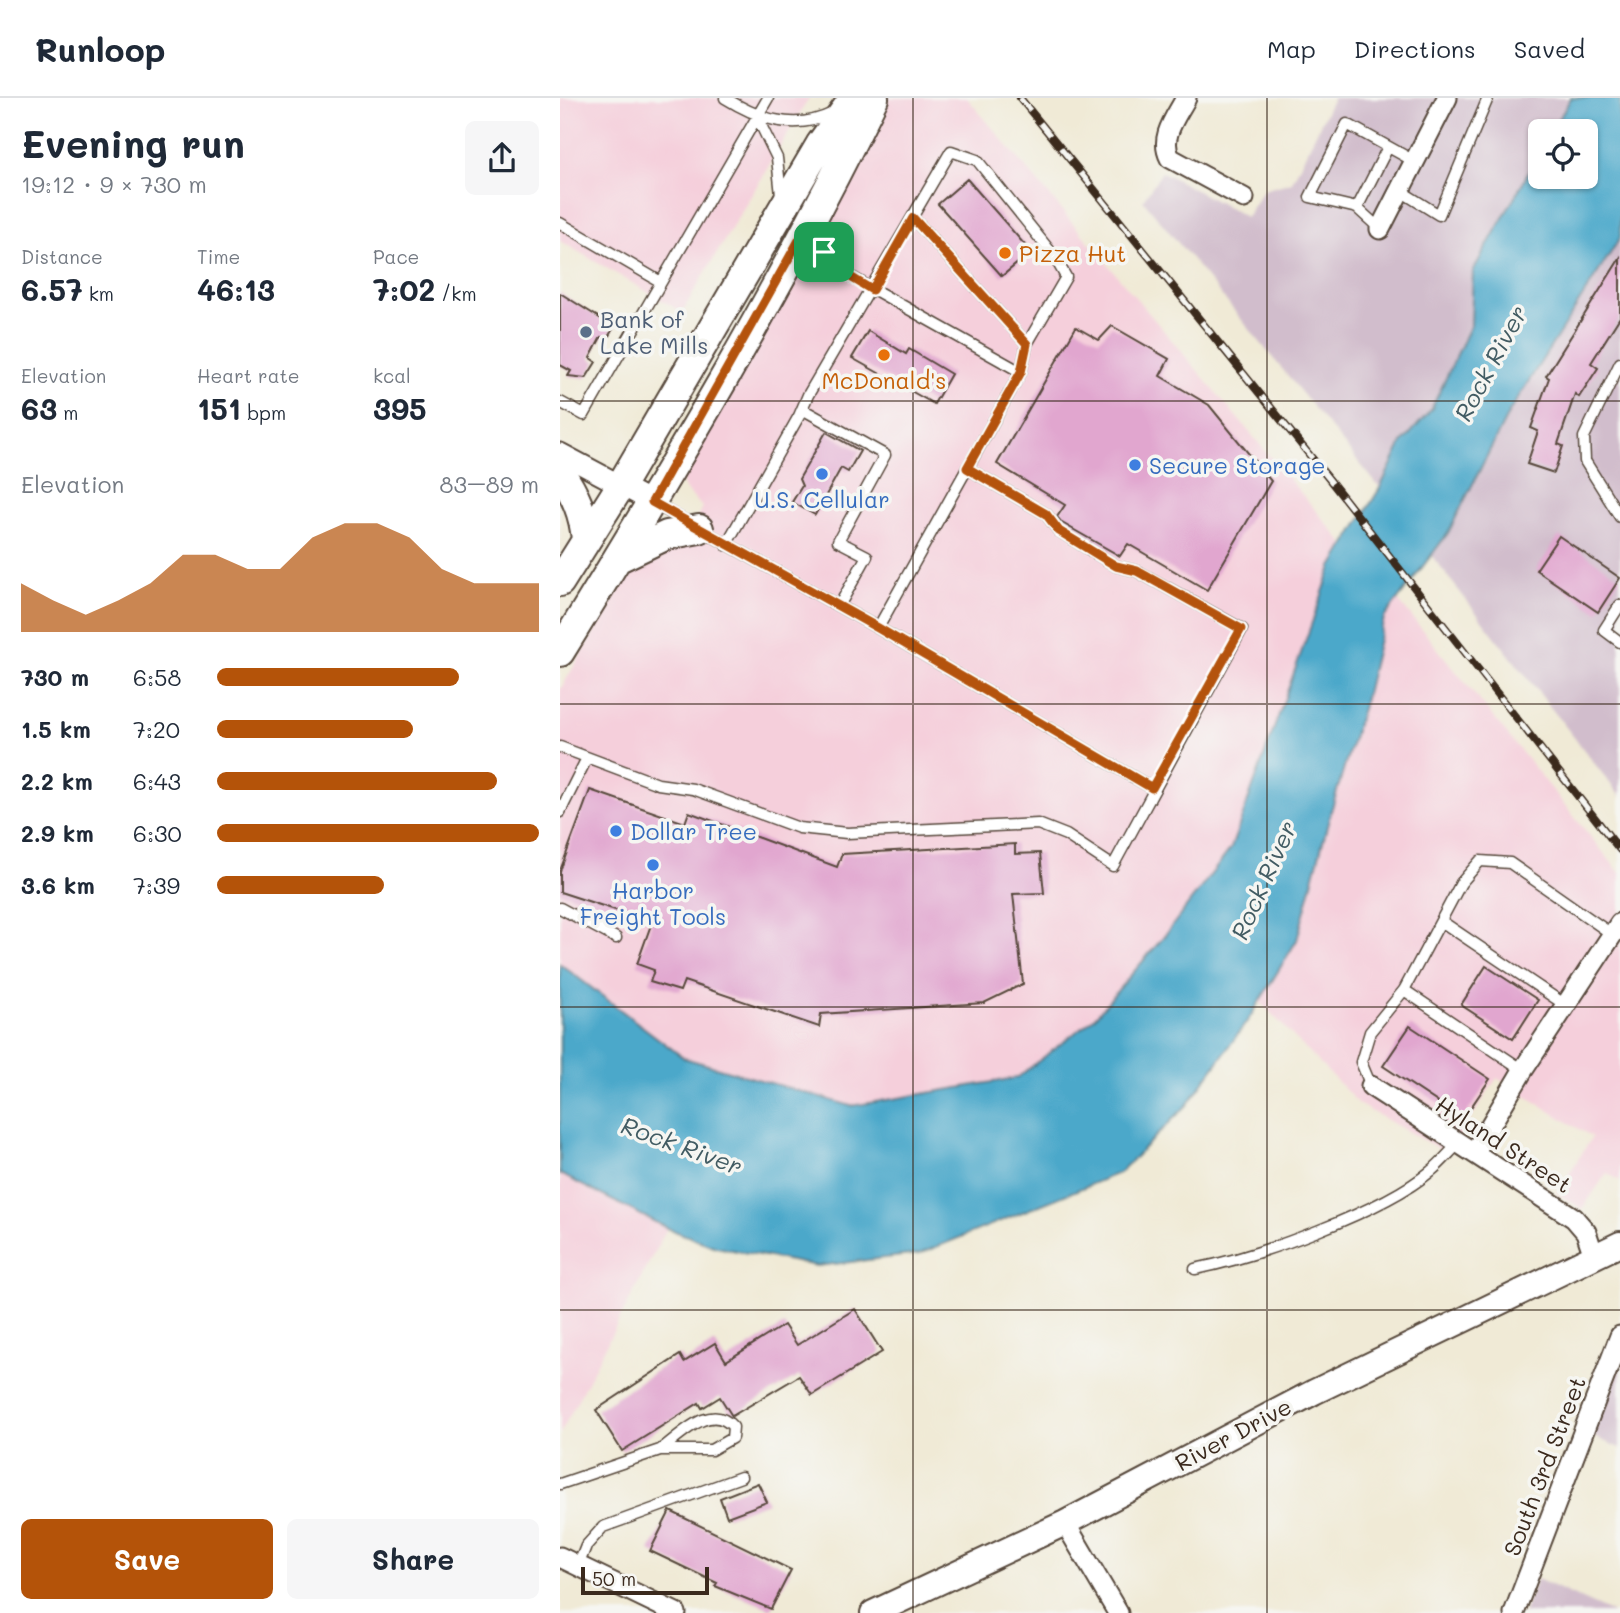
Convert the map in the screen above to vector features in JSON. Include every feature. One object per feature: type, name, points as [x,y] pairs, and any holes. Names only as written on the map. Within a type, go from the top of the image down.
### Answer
[{"type":"main road","points":[[560,582],[621,485],[820,145],[859,100]]},
{"type":"main road","points":[[560,652],[652,502],[807,226],[859,100]]},
{"type":"main road","points":[[560,472],[573,491],[584,519],[586,540]]},
{"type":"main road","points":[[617,559],[667,535],[699,529]]},
{"type":"street","points":[[1186,98],[1166,135],[1165,149],[1170,159],[1244,198]]},
{"type":"street","points":[[1380,229],[1447,98]]},
{"type":"street","points":[[560,453],[652,502]]},
{"type":"street","points":[[1466,1149],[1567,1006],[1616,929]]},
{"type":"street","name":"Hyland Street","points":[[1371,1086],[1574,1219],[1586,1231],[1594,1256]]},
{"type":"street","name":"River Drive","points":[[873,1613],[1065,1523],[1314,1392],[1620,1244]]},
{"type":"street","name":"South 3rd Street","points":[[1514,1613],[1620,1336]]},
{"type":"street","points":[[1065,1523],[1118,1613]]},
{"type":"street","points":[[569,1562],[676,1613]]},
{"type":"lane","points":[[725,98],[757,117],[793,121],[812,119],[859,100]]},
{"type":"lane","points":[[560,402],[584,415],[768,98]]},
{"type":"lane","points":[[1399,190],[1440,215],[1488,98]]},
{"type":"lane","points":[[757,117],[772,144],[780,170],[782,184],[778,217]]},
{"type":"lane","points":[[1380,229],[1357,208],[1310,197],[1347,124],[1414,161]]},
{"type":"lane","points":[[1357,208],[1388,147]]},
{"type":"lane","points":[[726,545],[951,150],[977,160],[1054,256],[1066,277],[1027,344],[1021,372],[878,628]]},
{"type":"lane","points":[[913,218],[1027,344]]},
{"type":"lane","points":[[560,223],[661,282]]},
{"type":"lane","points":[[807,226],[839,270],[1021,372]]},
{"type":"lane","points":[[1620,363],[1584,437],[1585,461],[1620,517]]},
{"type":"lane","points":[[802,409],[885,455],[838,541],[867,556],[839,606]]},
{"type":"lane","points":[[560,747],[659,784],[693,789],[799,828],[847,833],[1038,824],[1066,835],[1113,866],[1152,788],[1241,629],[1137,571],[1116,566],[1059,531],[1046,514],[967,468]]},
{"type":"lane","points":[[652,502],[878,628],[1152,788]]},
{"type":"lane","points":[[1620,605],[1604,630],[1620,642]]},
{"type":"lane","points":[[560,812],[587,758]]},
{"type":"lane","points":[[1371,1086],[1361,1062],[1370,1032],[1404,990],[1461,883],[1480,861],[1510,863],[1616,929]]},
{"type":"lane","points":[[560,908],[616,938]]},
{"type":"lane","points":[[1441,921],[1567,1006]]},
{"type":"lane","points":[[1404,990],[1523,1070]]},
{"type":"lane","points":[[1195,1269],[1230,1262],[1391,1197],[1466,1149]]},
{"type":"lane","points":[[560,1484],[660,1450],[703,1419],[716,1416],[725,1418],[733,1427],[732,1438],[711,1450],[660,1450]]},
{"type":"lane","points":[[569,1562],[603,1527],[741,1477]]},
{"type":"shaded area","points":[[560,98],[809,98],[682,312],[560,241]]},
{"type":"shaded area","points":[[885,98],[967,98],[1345,545],[1332,567],[1231,848],[1162,939],[1094,1018],[1017,1078],[851,1106],[684,1058],[560,964],[560,690],[632,568],[650,551],[683,547],[702,507],[685,489],[679,474]]},
{"type":"shaded area","points":[[1333,98],[1571,98],[1559,119],[1528,119],[1528,173],[1473,271],[1471,325],[1431,410],[1402,443],[1380,488],[1143,200],[1162,172],[1246,217],[1263,190],[1292,182]]},
{"type":"shaded area","points":[[1620,238],[1620,796],[1431,555],[1448,533],[1509,412]]},
{"type":"shaded area","points":[[1398,600],[1620,873],[1620,1181],[1607,1173],[1582,1209],[1557,1193],[1592,1137],[1497,1078],[1448,1154],[1360,1105],[1260,1002],[1297,940],[1364,701],[1384,618]]},
{"type":"shaded area","points":[[560,1174],[667,1228],[560,1434]]},
{"type":"shaded area","points":[[1620,1364],[1620,1448],[1592,1436]]},
{"type":"shaded area","points":[[1537,1579],[1613,1613],[1523,1613]]},
{"type":"water","name":"Rock River","points":[[1571,98],[1620,98],[1620,238],[1509,412],[1448,533],[1384,618],[1364,702],[1331,811],[1297,940],[1250,1017],[1187,1105],[1119,1173],[919,1254],[817,1266],[716,1247],[667,1228],[560,1174],[560,964],[684,1058],[851,1106],[1017,1078],[1094,1018],[1162,939],[1231,848],[1332,567],[1380,488],[1402,443],[1431,410],[1471,325],[1473,271],[1528,173],[1528,189],[1598,189],[1598,119],[1559,119]]},
{"type":"building","points":[[967,179],[1031,252],[1002,276],[938,204]]},
{"type":"building","points":[[1620,258],[1620,317],[1591,363],[1598,368],[1579,397],[1575,394],[1558,444],[1563,446],[1554,473],[1527,464],[1538,431],[1531,428],[1549,378],[1546,376]]},
{"type":"building","name":"Bank of Lake Mills","points":[[560,293],[614,327],[607,339],[601,337],[590,358],[596,362],[586,378],[568,376],[571,371],[560,365]]},
{"type":"building","points":[[1112,326],[1169,359],[1160,376],[1209,405],[1271,481],[1207,590],[1128,544],[1120,556],[1062,523],[1057,517],[1065,505],[997,464],[1076,327],[1099,340]]},
{"type":"building","points":[[868,331],[906,354],[909,349],[951,374],[934,404],[852,358]]},
{"type":"building","points":[[826,432],[860,451],[848,472],[841,468],[815,515],[792,502],[802,486],[799,479]]},
{"type":"building","points":[[1559,536],[1620,578],[1598,612],[1536,570]]},
{"type":"building","points":[[590,790],[685,823],[689,812],[837,867],[842,854],[1015,844],[1015,854],[1040,853],[1044,893],[1013,894],[1023,984],[984,1003],[821,1014],[819,1027],[684,981],[680,991],[650,982],[654,970],[637,964],[652,922],[560,892],[560,871]]},
{"type":"building","points":[[1486,966],[1538,1000],[1513,1039],[1461,1005]]},
{"type":"building","points":[[1410,1026],[1490,1079],[1463,1119],[1383,1066]]},
{"type":"building","points":[[855,1309],[882,1352],[812,1395],[799,1376],[732,1416],[720,1397],[702,1408],[699,1403],[622,1451],[596,1410],[680,1355],[684,1362],[715,1343],[726,1361],[784,1325],[797,1345]]},
{"type":"building","points":[[758,1483],[767,1502],[727,1517],[720,1498]]},
{"type":"building","points":[[670,1511],[791,1570],[771,1609],[715,1586],[717,1583],[650,1551]]},
{"type":"railway","points":[[1020,98],[1329,479],[1620,850]]},
{"type":"place","name":"Pizza Hut","points":[[1005,253]]},
{"type":"place","name":"Bank of Lake Mills","points":[[586,332]]},
{"type":"place","name":"McDonald's","points":[[884,355]]},
{"type":"place","name":"Secure Storage","points":[[1135,465]]},
{"type":"place","name":"U.S. Cellular","points":[[822,474]]},
{"type":"place","name":"Dollar Tree","points":[[616,831]]},
{"type":"place","name":"Harbor Freight Tools","points":[[653,865]]},
{"type":"route","points":[[913,218],[1027,344],[1021,372],[967,468],[1046,514],[1059,531],[1116,566],[1137,571],[1241,629],[1152,788],[878,628],[652,502],[807,226],[824,252],[839,270],[872,290],[913,218]]}]
